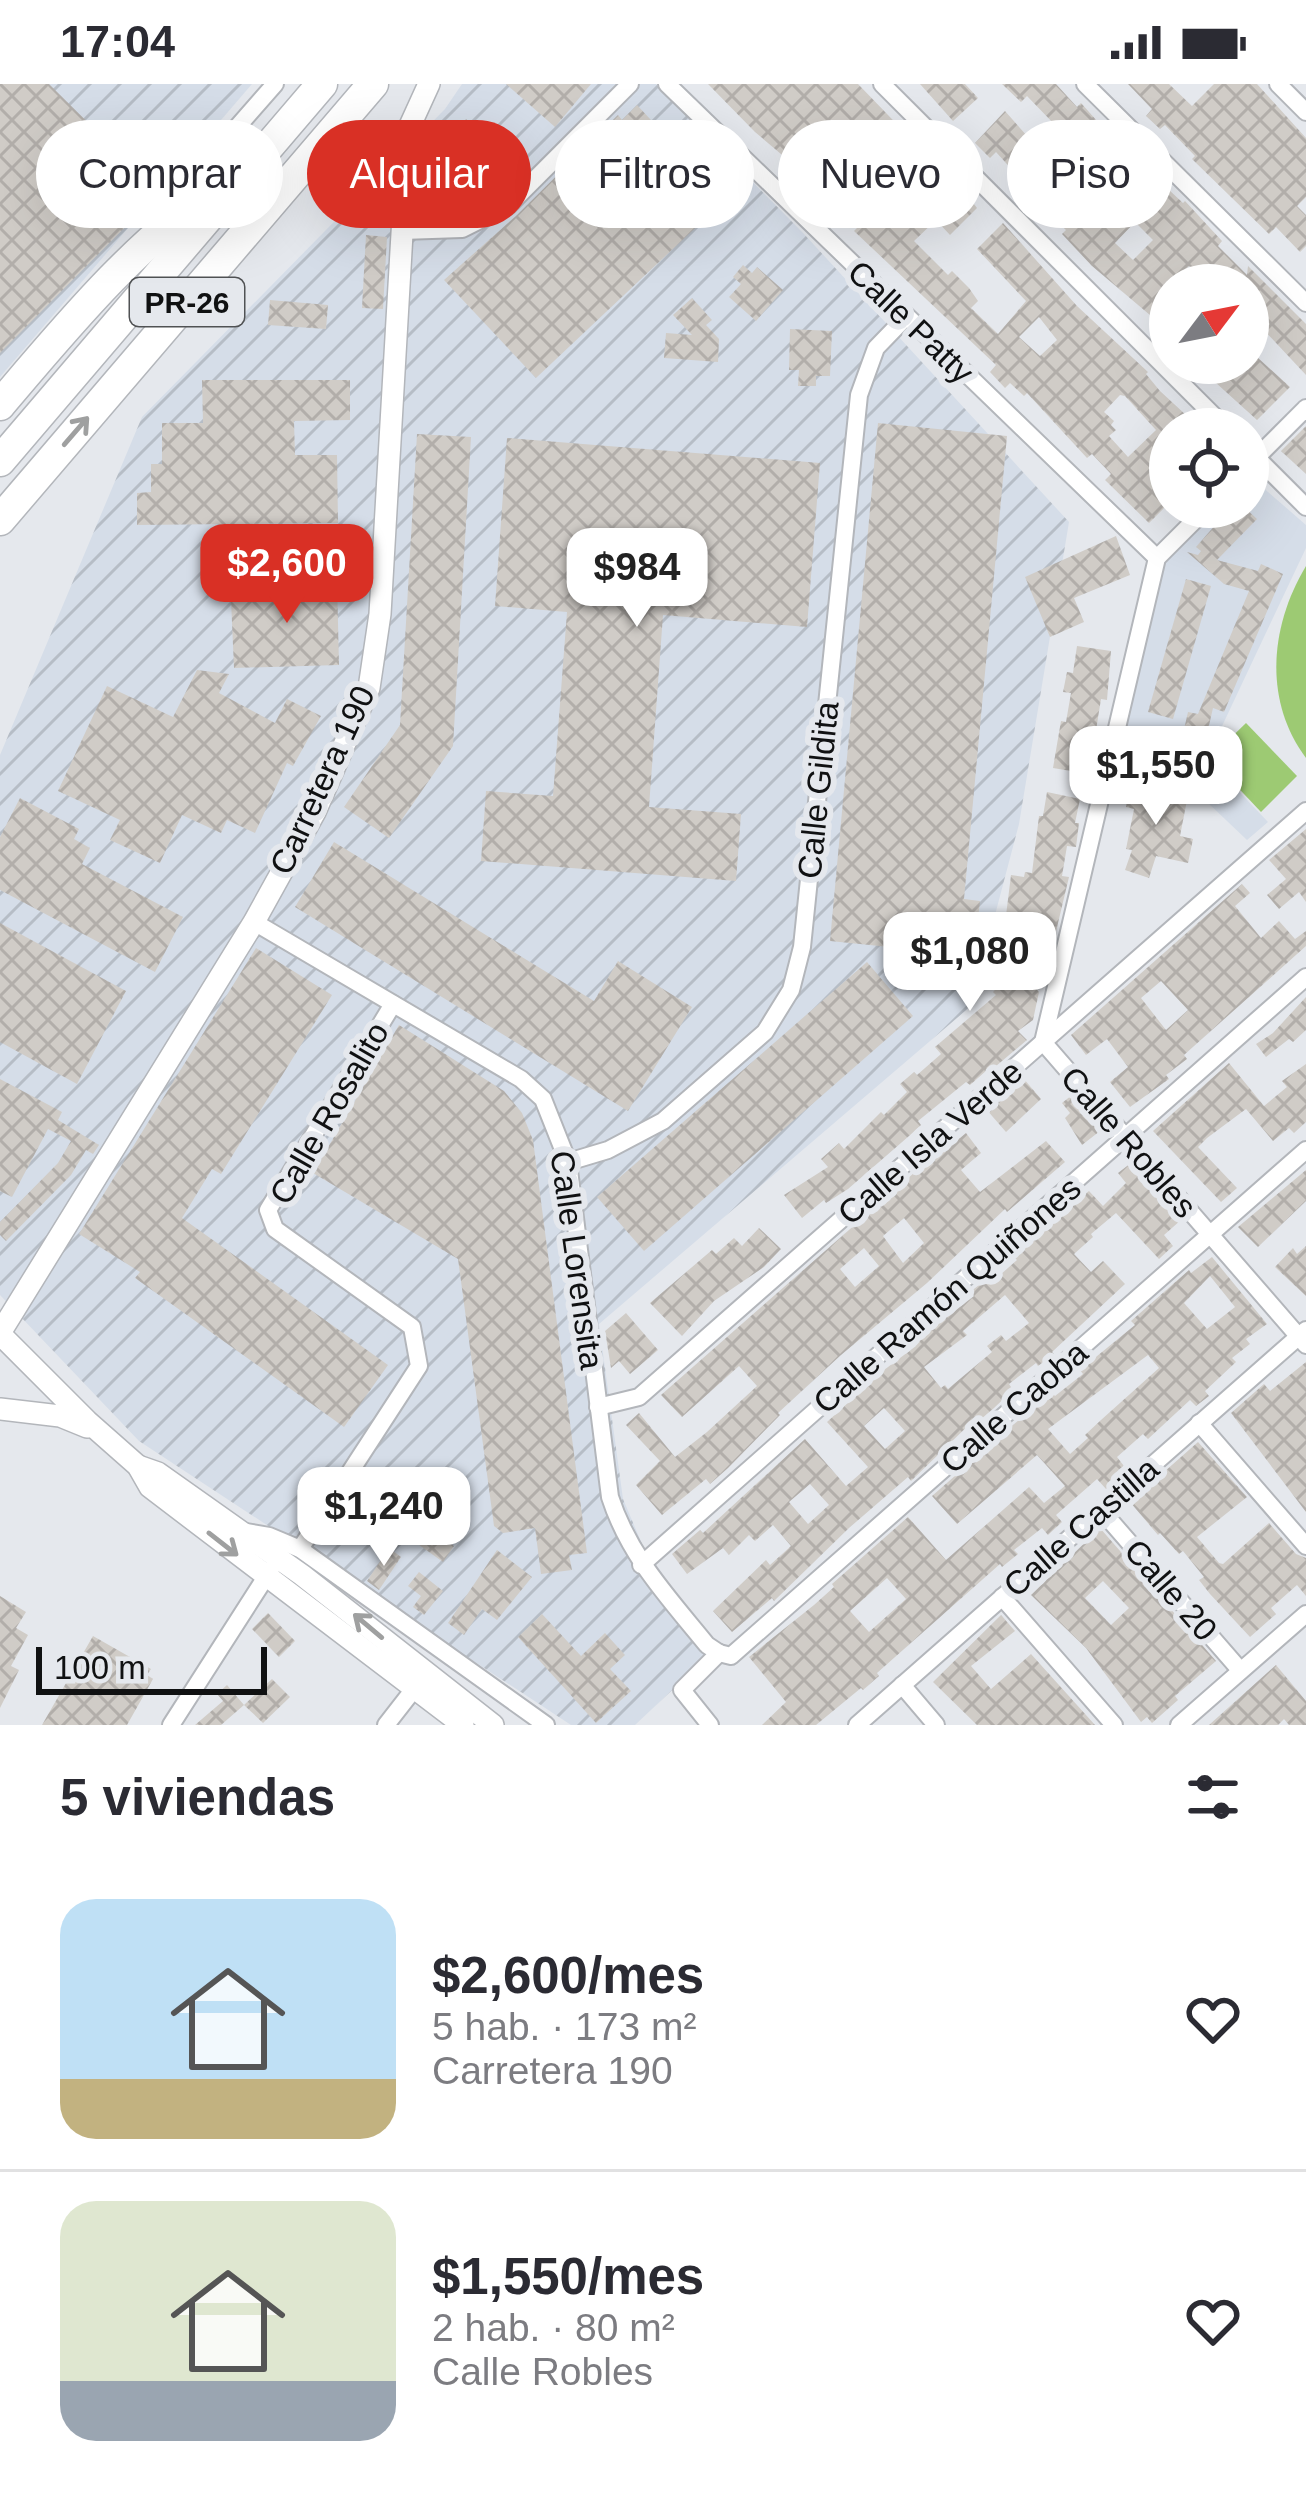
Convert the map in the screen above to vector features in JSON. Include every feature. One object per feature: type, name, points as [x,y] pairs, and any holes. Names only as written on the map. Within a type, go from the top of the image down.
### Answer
[{"type":"highway","name":"PR-26","points":[[283,130],[322,84]]},
{"type":"highway","name":"PR-26","points":[[0,520],[374,84]]},
{"type":"highway","points":[[0,405],[165,228]]},
{"type":"highway","name":"PR-26","points":[[0,461],[200,228]]},
{"type":"highway","points":[[0,541],[44,468]]},
{"type":"street","points":[[51,345],[69,314],[275,84]]},
{"type":"street","name":"Carretera 190","points":[[0,1333],[254,922],[315,812],[369,688],[380,614],[408,130],[428,84]]},
{"type":"street","points":[[402,231],[462,229],[508,206],[630,84]]},
{"type":"street","name":"Calle Patty","points":[[668,84],[1157,558]]},
{"type":"street","points":[[882,84],[1207,408]]},
{"type":"street","points":[[1085,84],[1306,303]]},
{"type":"street","points":[[1278,84],[1306,112]]},
{"type":"street","name":"Calle Gildita","points":[[568,1162],[608,1150],[663,1121],[765,1032],[791,990],[802,947],[859,395],[876,348],[905,317]]},
{"type":"street","points":[[1269,442],[1306,408]]},
{"type":"street","points":[[1269,474],[1306,507]]},
{"type":"street","points":[[1157,558],[1187,528]]},
{"type":"street","name":"Calle Robles","points":[[1157,558],[1043,1042],[1304,1337]]},
{"type":"street","name":"Calle Isla Verde","points":[[598,1407],[638,1397],[1306,811]]},
{"type":"street","name":"Calle Lorensita","points":[[254,922],[521,1079],[543,1099],[568,1162],[610,1497],[622,1533],[641,1565],[718,1653]]},
{"type":"street","name":"Calle Ramón Quiñones","points":[[641,1565],[1306,977]]},
{"type":"street","name":"Calle Rosalito","points":[[281,1561],[419,1366],[412,1327],[275,1229],[268,1210],[393,1004]]},
{"type":"street","name":"Calle Caoba","points":[[718,1653],[731,1656],[1306,1150]]},
{"type":"street","points":[[0,1333],[138,1466],[150,1487],[476,1676],[546,1725]]},
{"type":"street","name":"Calle Castilla","points":[[857,1725],[1199,1423],[1304,1337]]},
{"type":"street","points":[[0,1409],[59,1416],[99,1432]]},
{"type":"street","points":[[1199,1423],[1306,1546]]},
{"type":"street","points":[[138,1466],[158,1473],[242,1531],[493,1725]]},
{"type":"street","name":"Calle 20","points":[[1101,1510],[1240,1670]]},
{"type":"street","points":[[281,1561],[414,1689],[463,1725]]},
{"type":"street","points":[[171,1725],[281,1561]]},
{"type":"street","points":[[1002,1597],[1114,1725]]},
{"type":"street","points":[[1179,1725],[1306,1614]]},
{"type":"street","points":[[710,1725],[682,1690],[718,1653]]},
{"type":"street","points":[[460,1700],[476,1676]]},
{"type":"street","points":[[902,1685],[936,1725]]},
{"type":"street","points":[[386,1725],[414,1689]]},
{"type":"shaded area","points":[[0,84],[252,84],[221,120],[36,120],[36,228],[128,228],[0,377]]},
{"type":"shaded area","points":[[462,84],[656,84],[692,120],[555,120],[555,228],[754,228],[754,183],[778,208],[778,228],[798,228],[1069,522],[1019,824],[971,1006],[599,1324],[623,1499],[656,1577],[718,1647],[635,1725],[571,1725],[139,1441],[0,1295],[0,755],[142,417],[328,228],[531,228],[531,120],[434,120]]},
{"type":"shaded area","points":[[1269,493],[1306,525],[1306,548],[1207,758],[1268,822],[1247,840],[1127,726],[1164,564],[1201,528],[1269,528]]},
{"type":"green space","points":[[1306,566],[1306,758],[1283,712],[1276,663],[1285,613]]},
{"type":"green space","points":[[1246,723],[1297,776],[1261,812],[1210,758]]},
{"type":"building","points":[[0,84],[49,84],[85,120],[36,120],[36,228],[124,228],[0,353]]},
{"type":"building","points":[[506,84],[591,84],[561,120],[555,120],[555,127]]},
{"type":"building","points":[[708,84],[858,84],[893,120],[778,120],[778,151],[754,131],[754,120],[743,120]]},
{"type":"building","points":[[920,84],[965,84],[978,98],[952,120]]},
{"type":"building","points":[[1002,84],[1056,84],[1096,120],[1050,120],[1027,96],[1021,102]]},
{"type":"building","points":[[1128,84],[1169,84],[1192,106],[1214,84],[1257,84],[1306,138],[1306,197],[1297,206],[1306,215],[1306,246],[1300,252],[1276,227],[1269,234],[1192,159],[1195,156],[1173,133],[1173,120],[1146,116],[1152,109]]},
{"type":"building","points":[[637,105],[651,120],[622,120]]},
{"type":"building","points":[[1005,111],[1013,120],[1007,120],[1007,164],[996,152],[990,158],[983,151],[983,134]]},
{"type":"building","points":[[555,177],[555,228],[695,228],[536,378],[444,280],[502,228],[531,228],[531,201]]},
{"type":"building","points":[[1173,194],[1222,241],[1218,246],[1236,264],[1149,264],[1149,314],[1092,266],[1062,234],[1066,230],[1129,228],[1115,243],[1133,260],[1153,240],[1141,228],[1173,228]]},
{"type":"building","points":[[1003,223],[1077,306],[1148,372],[1149,384],[1178,408],[1149,408],[1149,422],[1120,395],[1104,412],[1116,430],[1109,436],[1128,457],[1149,437],[1149,523],[1105,480],[1111,474],[1092,454],[1087,458],[1027,393],[1024,396],[1010,383],[1005,388],[990,372],[996,365],[854,231],[928,228],[914,241],[948,275],[952,271],[969,288],[978,301],[971,308],[998,334],[1026,301],[977,249]],"holes":[[[1039,317],[1057,340],[1040,356],[1019,337]]]},
{"type":"building","points":[[366,235],[387,237],[383,309],[362,308]]},
{"type":"building","points":[[743,265],[752,273],[757,267],[783,290],[756,321],[729,297],[741,284],[733,277]]},
{"type":"building","points":[[1269,287],[1306,324],[1306,375],[1269,335]]},
{"type":"building","points":[[692,298],[712,320],[706,325],[719,339],[718,362],[664,358],[666,333],[692,335],[673,315]]},
{"type":"building","points":[[270,300],[328,305],[326,329],[268,325]]},
{"type":"building","points":[[790,329],[832,331],[830,376],[816,376],[816,386],[798,386],[799,370],[789,370]]},
{"type":"building","points":[[1269,368],[1290,387],[1269,408],[1244,408],[1217,384],[1269,384]]},
{"type":"building","points":[[202,380],[350,380],[350,420],[294,421],[295,455],[337,455],[338,523],[137,525],[137,493],[151,492],[151,464],[162,464],[162,423],[203,423]]},
{"type":"building","points":[[878,423],[1007,436],[964,899],[980,901],[978,919],[962,917],[959,954],[830,941]]},
{"type":"building","points":[[1306,426],[1306,474],[1281,451]]},
{"type":"building","points":[[417,434],[471,437],[453,746],[389,838],[344,807],[400,725]]},
{"type":"building","points":[[507,438],[820,463],[807,627],[663,615],[649,807],[741,814],[736,881],[481,861],[486,791],[553,796],[567,612],[495,606]]},
{"type":"building","points":[[1213,528],[1248,528],[1217,560],[1258,571],[1261,564],[1283,574],[1224,712],[1213,708],[1202,756],[1179,751],[1188,712],[1198,714],[1249,591],[1224,584],[1187,552],[1198,555],[1201,551],[1196,547]]},
{"type":"building","points":[[1116,536],[1130,575],[1074,598],[1084,622],[1050,637],[1025,577]]},
{"type":"building","points":[[1186,579],[1211,586],[1173,719],[1148,712]]},
{"type":"building","points":[[337,581],[339,665],[234,668],[231,600],[255,599],[255,583]]},
{"type":"building","points":[[1077,646],[1111,651],[1107,700],[1101,699],[1089,774],[1053,768],[1071,693],[1063,692],[1067,672],[1073,673]]},
{"type":"building","points":[[197,670],[229,674],[219,693],[275,723],[287,699],[321,716],[293,766],[287,763],[255,833],[227,820],[221,833],[182,815],[160,863],[110,840],[120,820],[58,791],[107,686],[173,717]]},
{"type":"building","points":[[1130,783],[1188,795],[1180,836],[1193,839],[1188,863],[1156,856],[1149,878],[1125,870],[1132,850],[1126,849],[1134,809],[1126,807]]},
{"type":"building","points":[[1047,792],[1080,799],[1075,823],[1079,823],[1076,847],[1067,846],[1062,876],[1069,877],[1048,965],[1012,962],[1039,992],[1033,1020],[1018,1031],[1027,1040],[918,1121],[921,1125],[848,1189],[802,1218],[784,1195],[828,1167],[821,1159],[839,1143],[844,1149],[881,1112],[884,1115],[907,1092],[900,1084],[941,1054],[935,1047],[996,995],[993,992],[1010,974],[990,971],[995,943],[1002,948],[1011,875],[1032,873]]},
{"type":"building","points":[[20,798],[79,829],[74,839],[90,848],[82,864],[183,917],[155,972],[0,890],[0,837]]},
{"type":"building","points":[[1306,829],[1306,902],[1299,892],[1279,909],[1267,895],[1286,879],[1269,860]]},
{"type":"building","points":[[334,842],[594,1001],[618,961],[692,1007],[628,1111],[295,907]]},
{"type":"building","points":[[1242,884],[1250,893],[1235,906],[1261,938],[1279,921],[1295,939],[1306,931],[1306,946],[1184,1055],[1187,1059],[1166,1075],[1169,1079],[1130,1107],[1110,1082],[1128,1067],[1107,1039],[1086,1055],[1071,1035]],"holes":[[[1161,981],[1188,1010],[1166,1030],[1141,998]]]},
{"type":"building","points":[[0,923],[126,991],[77,1084],[0,1042]]},
{"type":"building","points":[[256,948],[332,995],[221,1174],[212,1169],[182,1218],[388,1365],[344,1427],[135,1278],[140,1272],[79,1234]]},
{"type":"building","points":[[867,962],[913,1016],[644,1251],[597,1197]]},
{"type":"building","points":[[1306,997],[1306,1030],[1266,1057],[1256,1044],[1273,1033]]},
{"type":"building","points":[[399,1025],[504,1091],[522,1113],[533,1140],[587,1553],[569,1555],[572,1570],[541,1574],[535,1528],[503,1533],[494,1526],[458,1259],[313,1173]]},
{"type":"building","points":[[1229,1063],[1264,1106],[1287,1087],[1282,1081],[1306,1064],[1306,1122],[1273,1141],[1246,1109],[1207,1138],[1198,1147],[1237,1188],[1221,1202],[1153,1131]]},
{"type":"building","points":[[1023,1078],[1041,1099],[1006,1132],[986,1109]]},
{"type":"building","points":[[0,1079],[62,1112],[58,1120],[99,1145],[93,1154],[86,1150],[71,1175],[6,1241],[0,1235],[0,1222],[58,1163],[71,1141],[48,1129],[12,1197],[0,1191]]},
{"type":"building","points":[[1072,1095],[1100,1131],[1082,1145],[1065,1118],[1070,1113],[1062,1103]]},
{"type":"building","points":[[966,1133],[981,1153],[961,1170],[980,1192],[1046,1141],[1065,1162],[841,1355],[710,1484],[706,1479],[662,1515],[636,1485],[660,1461],[626,1425],[639,1413],[675,1457],[707,1432],[757,1386],[739,1366],[682,1417],[661,1395]],"holes":[[[904,1218],[924,1243],[903,1263],[883,1236]],[[864,1248],[879,1266],[855,1287],[840,1269]]]},
{"type":"building","points":[[1131,1163],[1181,1220],[1164,1235],[1173,1246],[1159,1259],[1116,1213],[1091,1234],[1074,1254],[1091,1272],[1103,1261],[1125,1284],[1054,1354],[1009,1384],[1013,1390],[994,1408],[980,1420],[977,1417],[911,1481],[908,1477],[774,1601],[772,1598],[732,1632],[713,1611],[766,1560],[770,1565],[791,1546],[773,1525],[755,1541],[749,1535],[729,1555],[723,1548],[687,1574],[672,1554],[700,1530],[703,1533],[805,1439],[846,1486],[868,1467],[827,1422],[974,1296],[970,1292],[987,1279],[991,1283],[1017,1260],[1067,1208],[1089,1191],[1103,1206],[1126,1183],[1118,1173]],"holes":[[[1005,1295],[1029,1323],[1006,1341],[1001,1335],[987,1346],[992,1352],[948,1389],[941,1388],[924,1367],[967,1335],[963,1331]],[[884,1408],[905,1431],[885,1449],[864,1426]],[[810,1484],[829,1505],[808,1524],[789,1502]]]},
{"type":"building","points":[[1306,1170],[1306,1201],[1258,1247],[1238,1227]]},
{"type":"building","points":[[759,1228],[781,1249],[764,1267],[714,1301],[682,1336],[650,1303],[712,1250],[716,1254],[734,1238],[742,1246]]},
{"type":"building","points":[[1306,1246],[1306,1296],[1275,1267],[1293,1248],[1297,1254]]},
{"type":"building","points":[[1212,1257],[1267,1324],[1246,1339],[1250,1344],[1232,1358],[1236,1362],[1205,1391],[1209,1396],[1196,1406],[1190,1400],[1148,1439],[1143,1434],[1117,1457],[1127,1470],[1106,1489],[1097,1479],[1056,1515],[1062,1522],[1048,1535],[1042,1528],[1014,1550],[1018,1554],[1000,1564],[863,1690],[816,1725],[762,1725],[786,1702],[749,1657],[814,1605],[908,1517],[946,1560],[1029,1487],[1044,1503],[1065,1486],[1037,1455],[957,1524],[932,1496],[1051,1392],[1055,1396],[1083,1374],[1080,1370],[1135,1325],[1131,1321],[1189,1270]],"holes":[[[1210,1276],[1235,1307],[1207,1329],[1184,1303]],[[1148,1355],[1159,1368],[1070,1454],[1048,1429]],[[887,1578],[906,1599],[869,1632],[850,1611]]]},
{"type":"building","points":[[626,1313],[658,1350],[630,1374],[619,1361],[611,1368],[605,1331]]},
{"type":"building","points":[[1306,1362],[1306,1512],[1231,1413],[1264,1384],[1270,1391]]},
{"type":"building","points":[[1198,1442],[1247,1497],[1197,1537],[1219,1563],[1269,1523],[1296,1554],[1306,1558],[1306,1596],[1297,1585],[1271,1608],[1276,1614],[1250,1637],[1199,1580],[1204,1577],[1183,1551],[1179,1554],[1158,1535],[1130,1502]]},
{"type":"building","points":[[370,1487],[454,1546],[443,1562],[359,1502]]},
{"type":"building","points":[[1100,1528],[1216,1661],[1152,1723],[1147,1717],[1141,1722],[1086,1648],[1031,1595]],"holes":[[[1103,1581],[1129,1608],[1111,1625],[1085,1598]]]},
{"type":"building","points":[[389,1548],[401,1557],[379,1590],[367,1581]]},
{"type":"building","points":[[497,1550],[532,1577],[497,1620],[482,1609],[464,1635],[448,1623]]},
{"type":"building","points":[[419,1572],[443,1591],[424,1615],[413,1607],[421,1596],[408,1586]]},
{"type":"building","points":[[0,1596],[26,1612],[16,1628],[28,1635],[11,1666],[19,1670],[0,1708]]},
{"type":"building","points":[[268,1613],[295,1641],[279,1657],[252,1629]]},
{"type":"building","points":[[542,1614],[581,1656],[605,1633],[625,1655],[610,1669],[631,1691],[596,1723],[518,1637]]},
{"type":"building","points":[[1001,1615],[1015,1631],[971,1666],[991,1689],[1031,1654],[1095,1725],[977,1725],[933,1682]]},
{"type":"building","points":[[93,1636],[151,1669],[147,1675],[153,1679],[127,1725],[42,1725]]},
{"type":"building","points":[[1276,1665],[1306,1701],[1306,1725],[1289,1725],[1284,1719],[1278,1725],[1209,1725]]},
{"type":"building","points":[[272,1679],[290,1697],[263,1723],[244,1705]]},
{"type":"building","points":[[227,1685],[244,1705],[221,1725],[195,1725],[223,1701],[217,1694]]}]
